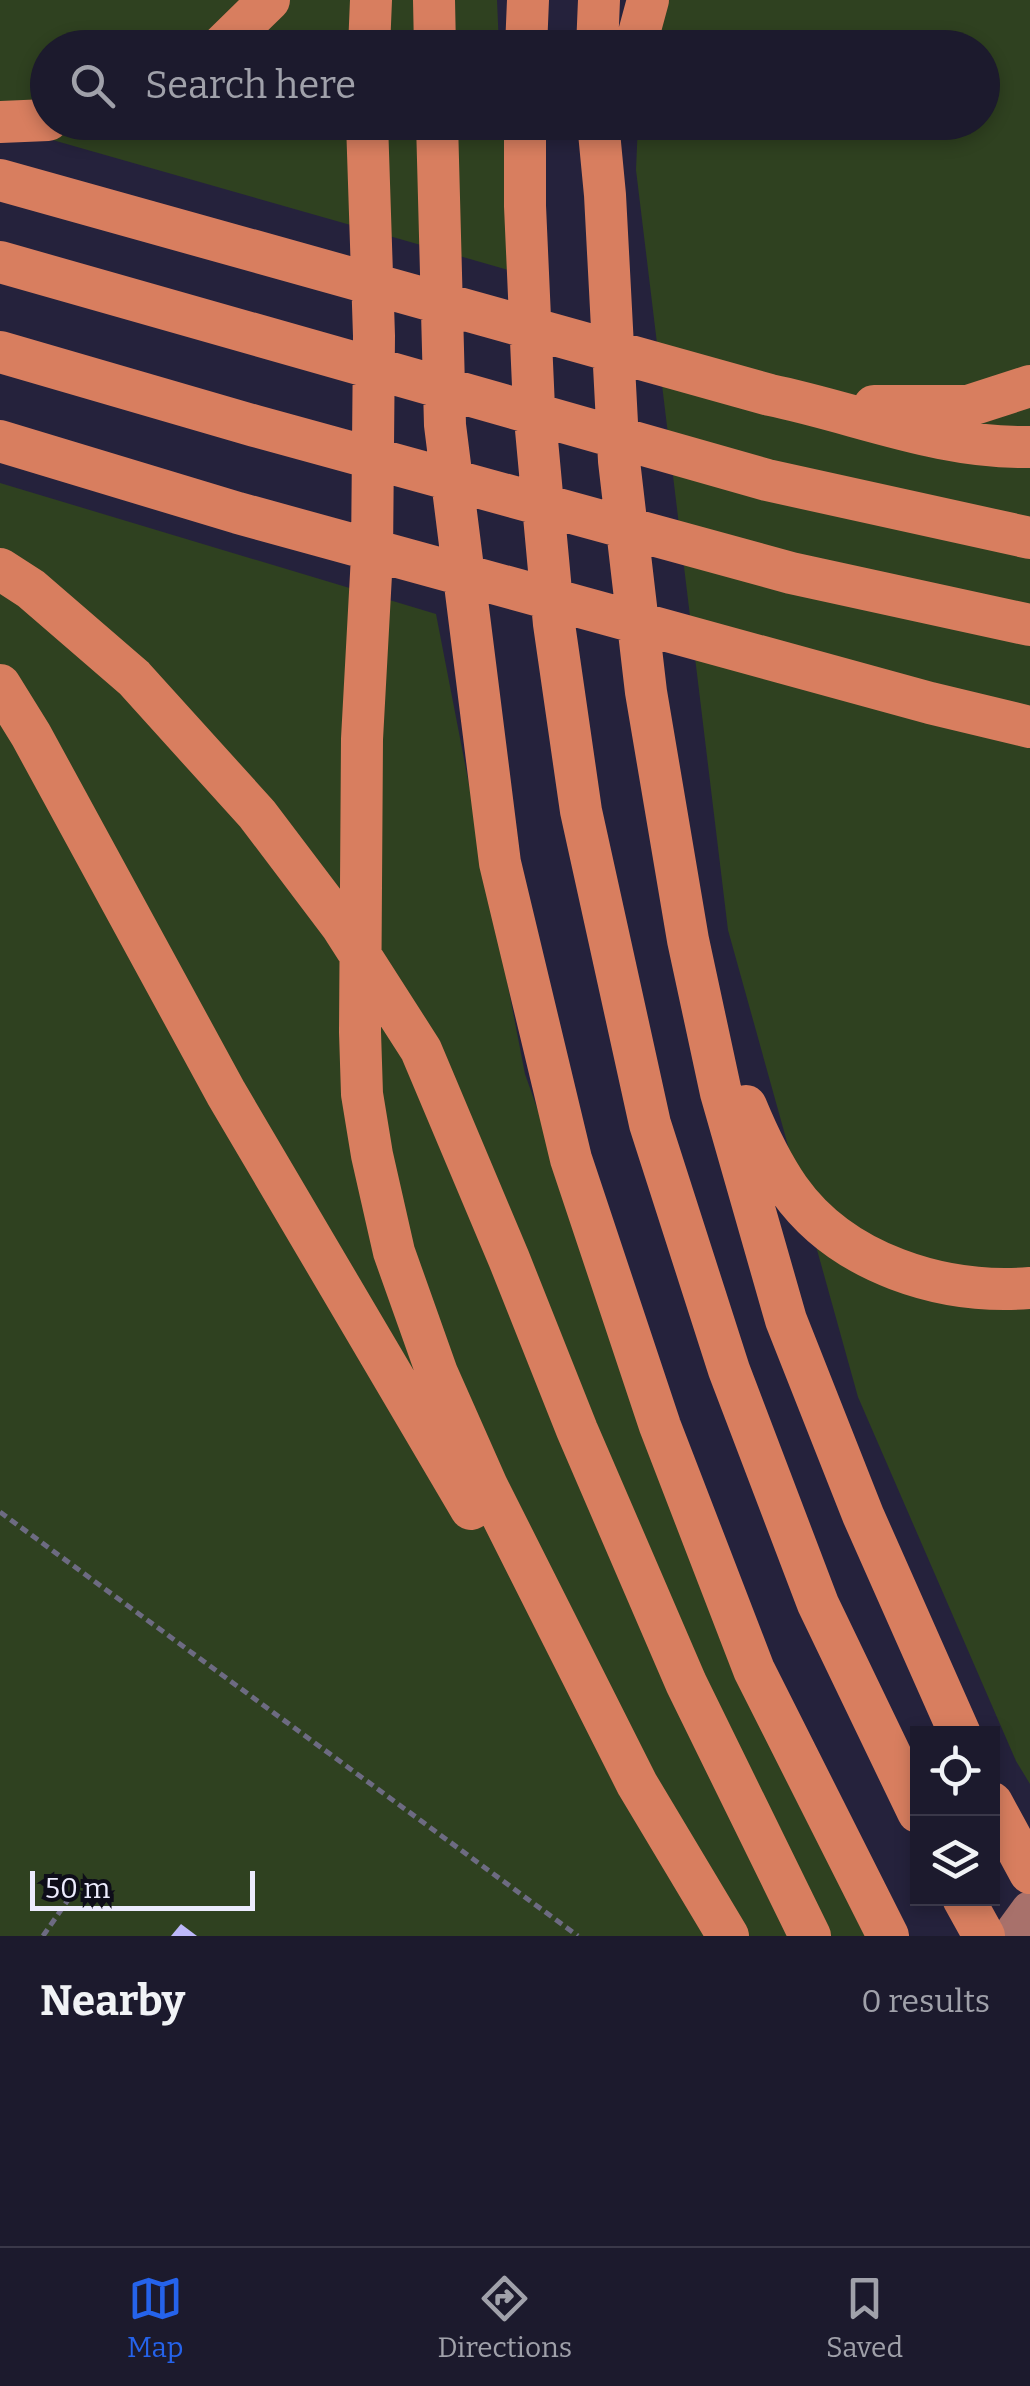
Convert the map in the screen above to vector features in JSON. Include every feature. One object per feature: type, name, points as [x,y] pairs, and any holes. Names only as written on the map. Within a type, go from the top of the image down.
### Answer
[{"type":"highway","points":[[238,30],[268,0]]},
{"type":"highway","points":[[370,30],[371,0]]},
{"type":"highway","points":[[434,0],[435,30]]},
{"type":"highway","points":[[527,30],[528,0]]},
{"type":"highway","points":[[597,30],[599,0]]},
{"type":"highway","points":[[640,30],[648,0]]},
{"type":"highway","points":[[0,122],[30,121]]},
{"type":"highway","points":[[368,140],[374,336],[372,556],[362,738],[360,1032],[362,1094],[372,1156],[394,1252],[436,1373],[487,1486],[637,1784]]},
{"type":"highway","points":[[437,140],[445,425],[498,845],[571,1159],[660,1426],[754,1670],[888,1936]]},
{"type":"highway","points":[[525,140],[534,408],[554,624],[581,811],[650,1124],[729,1370],[818,1604],[910,1795]]},
{"type":"highway","points":[[600,140],[619,461],[646,692],[688,940],[721,1094],[786,1320],[863,1515],[956,1726]]},
{"type":"highway","points":[[606,195],[614,140]]},
{"type":"highway","points":[[0,180],[770,395],[826,406],[904,432],[1004,448],[1030,447]]},
{"type":"highway","points":[[0,262],[768,480],[1030,538]]},
{"type":"highway","points":[[0,352],[254,426],[792,573],[1030,625]]},
{"type":"highway","points":[[826,406],[968,406],[1030,386]]},
{"type":"highway","points":[[0,441],[238,513],[1030,727]]},
{"type":"highway","points":[[0,570],[31,590],[134,678],[257,814],[341,925],[421,1050],[686,1683],[810,1936]]},
{"type":"highway","points":[[795,665],[1030,711]]},
{"type":"highway","points":[[0,685],[226,1093],[540,1629],[728,1936]]},
{"type":"highway","points":[[688,940],[730,1070],[766,1152],[791,1192],[823,1225],[910,1276],[994,1291],[1030,1288]]},
{"type":"highway","points":[[999,1816],[1030,1873]]},
{"type":"highway","points":[[968,1906],[984,1936]]},
{"type":"main road","points":[[1010,1936],[1030,1910]]},
{"type":"path","points":[[0,1512],[578,1936]]},
{"type":"path","points":[[43,1936],[70,1896]]},
{"type":"green space","points":[[0,0],[497,0],[498,30],[30,30],[30,134],[0,125]]},
{"type":"green space","points":[[643,0],[1030,0],[1030,1784],[1016,1761],[858,1397],[728,930],[636,170],[637,140],[1000,140],[1000,30],[642,30]]},
{"type":"green space","points":[[53,140],[505,140],[512,271]]},
{"type":"green space","points":[[0,483],[436,614],[525,1074],[741,1685],[865,1936],[0,1936]]},
{"type":"building","points":[[181,1924],[197,1936],[171,1936]]}]
